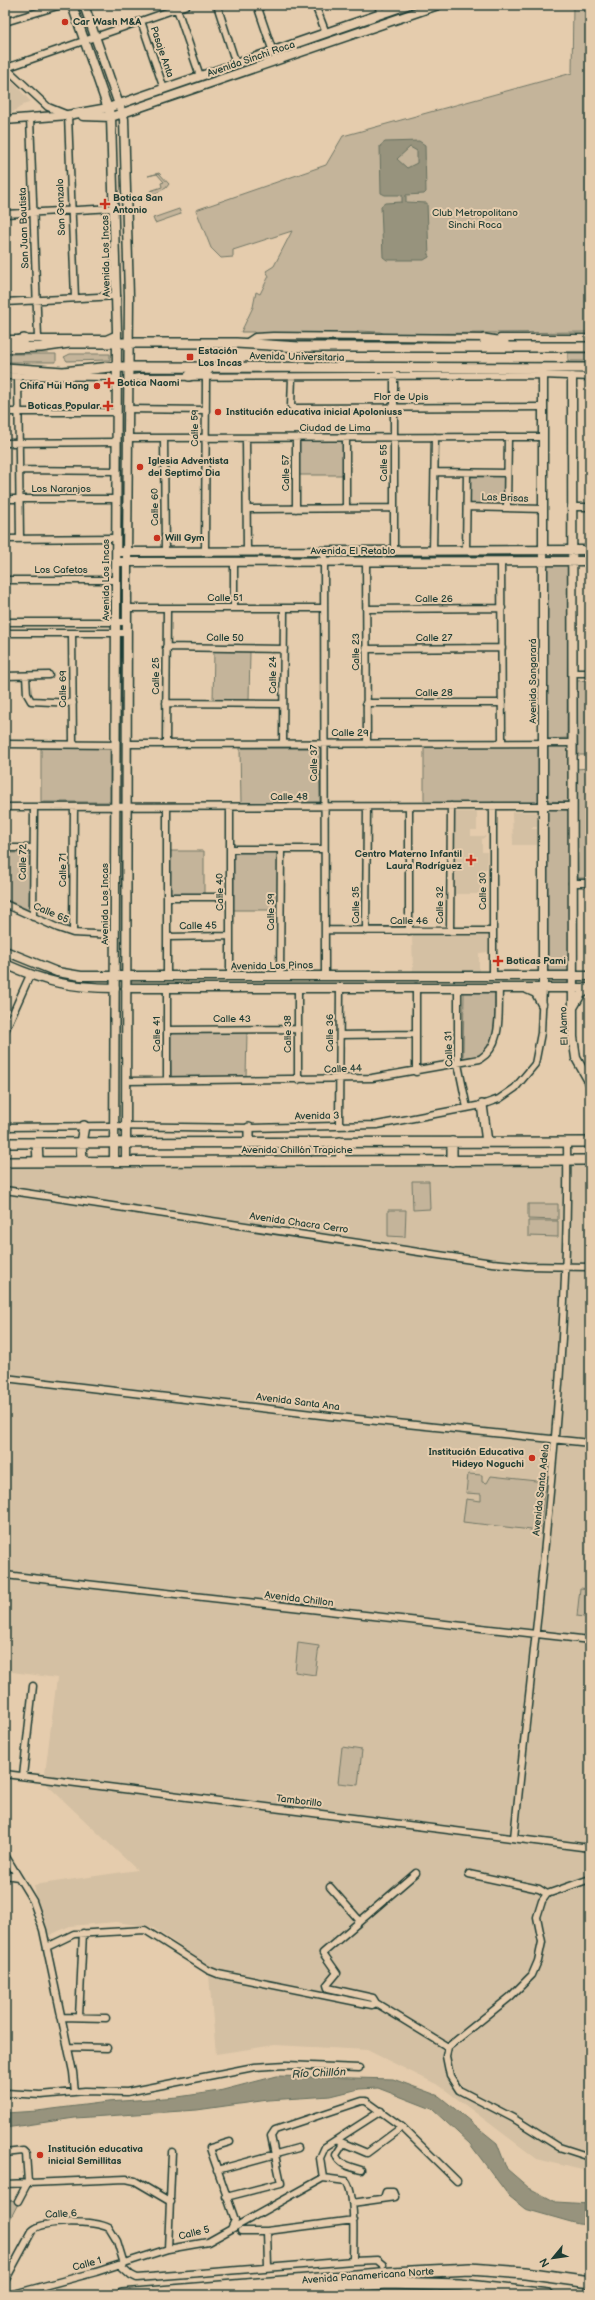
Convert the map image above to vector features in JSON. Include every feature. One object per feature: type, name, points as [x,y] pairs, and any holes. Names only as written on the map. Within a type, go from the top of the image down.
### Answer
[{"type":"highway","name":"Avenida Panamericana Norte","points":[[122,2295],[392,2273],[470,2269],[525,2273],[590,2282]]},
{"type":"highway","name":"Avenida Panamericana Norte","points":[[220,2295],[387,2283],[460,2285],[548,2295]]},
{"type":"main road","name":"Avenida Los Incas","points":[[72,5],[111,117],[117,268],[114,1161]]},
{"type":"main road","name":"Avenida Los Incas","points":[[84,5],[123,113],[129,344],[126,562],[126,1161]]},
{"type":"main road","name":"Avenida Sinchi Roca","points":[[6,120],[68,115],[108,108],[407,5]]},
{"type":"main road","name":"Avenida Sinchi Roca","points":[[68,115],[111,117],[438,5]]},
{"type":"main road","points":[[117,268],[128,267]]},
{"type":"main road","points":[[484,338],[523,347]]},
{"type":"main road","points":[[5,347],[24,339]]},
{"type":"main road","name":"Avenida Universitaria","points":[[5,347],[41,347],[69,343],[117,345],[246,344],[299,347],[590,347]]},
{"type":"main road","points":[[189,376],[219,367]]},
{"type":"main road","name":"Avenida Universitaria","points":[[5,369],[63,372],[117,368],[219,367],[590,368]]},
{"type":"main road","points":[[5,369],[44,376]]},
{"type":"main road","name":"Avenida Sangarará","points":[[543,375],[543,988]]},
{"type":"main road","points":[[572,377],[571,561],[573,988]]},
{"type":"main road","points":[[117,445],[128,448]]},
{"type":"main road","name":"Avenida El Retablo","points":[[116,552],[590,550]]},
{"type":"main road","points":[[526,561],[535,566],[543,578]]},
{"type":"main road","name":"Avenida El Retablo","points":[[116,562],[590,561]]},
{"type":"main road","points":[[115,774],[126,774]]},
{"type":"main road","name":"Avenida Los Pinos","points":[[5,951],[57,972],[81,976],[590,976]]},
{"type":"main road","points":[[521,976],[536,971],[542,962],[543,954]]},
{"type":"main road","points":[[573,954],[578,968],[590,976]]},
{"type":"main road","points":[[5,964],[30,975],[64,985],[115,988]]},
{"type":"main road","points":[[136,976],[136,988]]},
{"type":"main road","points":[[438,976],[438,987]]},
{"type":"main road","name":"Avenida Los Pinos","points":[[126,988],[590,988]]},
{"type":"main road","points":[[522,988],[536,994],[542,1004]]},
{"type":"main road","name":"El Alamo","points":[[573,988],[575,1054],[582,1071],[590,1083]]},
{"type":"main road","points":[[573,1012],[579,997],[590,988]]},
{"type":"main road","points":[[482,1105],[487,1142]]},
{"type":"main road","points":[[82,1161],[81,1143],[84,1126]]},
{"type":"main road","points":[[249,1128],[249,1143]]},
{"type":"main road","points":[[340,1142],[341,1161]]},
{"type":"main road","points":[[452,1142],[452,1161]]},
{"type":"main road","points":[[514,1142],[514,1160]]},
{"type":"main road","name":"Avenida Chillón Trapiche","points":[[5,1143],[590,1142]]},
{"type":"main road","points":[[37,1143],[38,1162]]},
{"type":"main road","name":"Avenida Chillón Trapiche","points":[[5,1162],[590,1160]]},
{"type":"street","points":[[5,22],[60,5]]},
{"type":"street","points":[[68,115],[48,107],[6,67],[141,21],[176,7],[187,5]]},
{"type":"street","points":[[216,5],[236,64]]},
{"type":"street","points":[[258,5],[275,61]]},
{"type":"street","points":[[315,5],[326,33]]},
{"type":"street","points":[[378,5],[381,14]]},
{"type":"street","points":[[176,7],[200,76]]},
{"type":"street","name":"Pasaje Anta","points":[[141,21],[164,89]]},
{"type":"street","name":"San Gonzalo","points":[[68,115],[75,298]]},
{"type":"street","name":"San Juan Bautista","points":[[30,118],[38,338]]},
{"type":"street","points":[[5,214],[114,208]]},
{"type":"street","points":[[5,302],[117,296]]},
{"type":"street","points":[[5,339],[107,338],[115,335],[117,331]]},
{"type":"street","name":"Avenida Universitaria","points":[[246,344],[255,337],[273,336],[590,338]]},
{"type":"street","name":"Avenida Universitaria","points":[[128,385],[135,377],[189,376],[292,377],[543,375],[590,377]]},
{"type":"street","points":[[5,376],[110,377],[117,386]]},
{"type":"street","points":[[18,376],[20,538]]},
{"type":"street","name":"Calle 55","points":[[394,376],[394,550]]},
{"type":"street","name":"Calle 59","points":[[205,551],[206,377]]},
{"type":"street","name":"Flor de Upis","points":[[292,377],[291,406],[293,408],[543,407]]},
{"type":"street","points":[[128,409],[206,410]]},
{"type":"street","points":[[5,412],[117,412]]},
{"type":"street","points":[[507,508],[508,437]]},
{"type":"street","name":"Ciudad de Lima","points":[[128,438],[543,437]]},
{"type":"street","name":"Calle 60","points":[[164,438],[165,551]]},
{"type":"street","points":[[246,438],[247,551]]},
{"type":"street","name":"Calle 57","points":[[296,438],[296,508]]},
{"type":"street","points":[[346,438],[346,508]]},
{"type":"street","points":[[433,551],[435,438]]},
{"type":"street","points":[[5,443],[117,445]]},
{"type":"street","points":[[19,470],[117,471]]},
{"type":"street","points":[[435,472],[507,473]]},
{"type":"street","points":[[466,551],[467,472]]},
{"type":"street","name":"Los Naranjos","points":[[5,499],[116,499]]},
{"type":"street","name":"Las Brisas","points":[[467,507],[543,509]]},
{"type":"street","points":[[571,507],[590,508]]},
{"type":"street","points":[[247,509],[394,508]]},
{"type":"street","points":[[5,539],[116,538]]},
{"type":"street","name":"Calle 37","points":[[324,551],[324,975]]},
{"type":"street","name":"Calle 23","points":[[366,561],[367,744]]},
{"type":"street","points":[[501,561],[502,743]]},
{"type":"street","points":[[234,562],[234,608]]},
{"type":"street","name":"Los Cafetos","points":[[5,580],[116,580]]},
{"type":"street","name":"Calle 51","points":[[127,608],[324,608]]},
{"type":"street","name":"Calle 25","points":[[166,608],[166,744]]},
{"type":"street","name":"Calle 24","points":[[283,743],[284,608]]},
{"type":"street","name":"Calle 26","points":[[366,609],[502,608]]},
{"type":"street","points":[[5,622],[127,622]]},
{"type":"street","points":[[5,633],[127,632]]},
{"type":"street","name":"Calle 69","points":[[72,633],[73,744]]},
{"type":"street","name":"Calle 50","points":[[166,648],[284,648]]},
{"type":"street","name":"Calle 27","points":[[366,649],[502,648]]},
{"type":"street","points":[[572,673],[590,673]]},
{"type":"street","points":[[5,676],[49,675]]},
{"type":"street","points":[[26,676],[27,694],[31,702],[73,703]]},
{"type":"street","points":[[166,703],[283,704]]},
{"type":"street","name":"Calle 28","points":[[366,703],[502,703]]},
{"type":"street","name":"Calle 29","points":[[127,744],[572,743]]},
{"type":"street","points":[[5,744],[116,745]]},
{"type":"street","name":"Calle 32","points":[[450,931],[451,806]]},
{"type":"street","name":"Calle 30","points":[[493,806],[493,976]]},
{"type":"street","name":"Calle 48","points":[[5,807],[230,808],[572,806]]},
{"type":"street","name":"Calle 72","points":[[33,917],[34,807]]},
{"type":"street","name":"Calle 71","points":[[73,933],[74,807]]},
{"type":"street","points":[[167,807],[167,976]]},
{"type":"street","name":"Calle 35","points":[[366,807],[366,930]]},
{"type":"street","points":[[408,931],[409,807]]},
{"type":"street","name":"Calle 40","points":[[230,808],[230,976]]},
{"type":"street","points":[[5,848],[33,848]]},
{"type":"street","points":[[230,849],[324,849]]},
{"type":"street","name":"Calle 39","points":[[280,976],[281,849]]},
{"type":"street","points":[[572,882],[590,882]]},
{"type":"street","points":[[167,897],[230,897]]},
{"type":"street","name":"Calle 65","points":[[5,904],[73,933],[115,935]]},
{"type":"street","name":"Calle 46","points":[[324,930],[493,931]]},
{"type":"street","name":"Calle 45","points":[[167,937],[230,936]]},
{"type":"street","points":[[5,1030],[30,975]]},
{"type":"street","points":[[416,987],[416,1072]]},
{"type":"street","name":"Calle 41","points":[[167,988],[167,1080]]},
{"type":"street","name":"Calle 38","points":[[298,988],[298,1080]]},
{"type":"street","name":"Calle 36","points":[[339,1126],[340,988]]},
{"type":"street","name":"Calle 31","points":[[458,988],[458,1064],[467,1108]]},
{"type":"street","name":"Calle 44","points":[[126,1081],[340,1080],[372,1078],[416,1072],[480,1059],[491,1050],[496,1037],[499,988]]},
{"type":"street","name":"Avenida 3","points":[[5,1127],[126,1126],[249,1128],[377,1125],[482,1105],[499,1098],[516,1088],[535,1064],[541,1033],[543,988]]},
{"type":"street","name":"Calle 43","points":[[167,1030],[298,1029]]},
{"type":"street","points":[[340,1035],[416,1034]]},
{"type":"street","name":"Avenida Santa Adela","points":[[514,1838],[556,1440],[566,1266],[567,1142]]},
{"type":"street","name":"Avenida Chacra Cerro","points":[[5,1190],[492,1263],[526,1266],[590,1267]]},
{"type":"street","name":"Avenida Santa Ana","points":[[5,1378],[590,1443]]},
{"type":"street","name":"Avenida Chillon","points":[[5,1575],[336,1613],[590,1640]]},
{"type":"street","points":[[23,1776],[33,1686]]},
{"type":"street","name":"Tamborillo","points":[[5,1774],[590,1848]]},
{"type":"street","points":[[5,1855],[33,1901],[47,1947],[68,2047],[74,2092]]},
{"type":"street","points":[[416,1873],[324,1952],[324,1956],[337,1973],[327,1985],[330,1989],[373,1998],[376,2003],[448,2047]]},
{"type":"street","points":[[469,1874],[539,1889],[547,1894]]},
{"type":"street","points":[[5,1875],[18,1877]]},
{"type":"street","points":[[590,1879],[547,1894],[542,1901],[537,1917],[542,1942],[538,1961],[532,1975],[520,1989],[448,2047],[446,2056],[450,2076],[459,2090],[513,2118],[559,2147],[590,2157]]},
{"type":"street","points":[[330,1887],[360,1921]]},
{"type":"street","points":[[47,1947],[69,1936],[83,1933],[149,1931],[200,1965],[218,1974],[372,2005],[376,2003]]},
{"type":"street","points":[[79,2017],[83,1933]]},
{"type":"street","points":[[61,2017],[106,2018]]},
{"type":"street","points":[[68,2047],[107,2048]]},
{"type":"street","points":[[5,2093],[41,2095],[74,2092],[127,2092],[254,2067],[286,2065],[359,2068]]},
{"type":"street","points":[[226,2197],[279,2184],[281,2181],[271,2136],[275,2130],[362,2101],[366,2101],[402,2127],[457,2181]]},
{"type":"street","points":[[353,2261],[354,2220],[350,2187],[346,2181],[323,2178],[320,2158],[321,2153],[336,2140],[381,2111]]},
{"type":"street","points":[[336,2140],[367,2153],[402,2127]]},
{"type":"street","points":[[230,2142],[210,2146],[235,2220],[231,2229]]},
{"type":"street","points":[[343,2144],[336,2154],[338,2159],[342,2163],[361,2170]]},
{"type":"street","points":[[217,2170],[274,2153],[298,2148]]},
{"type":"street","points":[[5,2153],[23,2151],[26,2154],[28,2182],[18,2201]]},
{"type":"street","name":"Calle 5","points":[[172,2152],[168,2249],[208,2242],[323,2178]]},
{"type":"street","points":[[5,2184],[126,2179],[135,2181],[171,2202]]},
{"type":"street","points":[[352,2204],[384,2198]]},
{"type":"street","points":[[241,2231],[267,2231],[354,2220]]},
{"type":"street","name":"Calle 6","points":[[5,2281],[32,2231],[36,2226],[46,2224],[93,2223],[109,2228],[117,2241],[122,2265]]},
{"type":"street","points":[[267,2231],[268,2267]]},
{"type":"street","name":"Calle 1","points":[[10,2295],[122,2265],[168,2249]]},
{"type":"street","points":[[122,2265],[131,2275],[137,2278],[353,2261],[377,2260],[383,2265]]},
{"type":"shaded area","points":[[5,73],[30,101],[8,115],[5,113]]},
{"type":"shaded area","points":[[419,141],[425,145],[426,192],[424,194],[406,195],[406,202],[427,203],[429,257],[424,260],[387,260],[383,257],[381,206],[385,203],[402,202],[402,195],[385,195],[381,193],[380,146],[385,142]],"holes":[[[410,147],[417,151],[417,163],[407,168],[397,159]]]},
{"type":"shaded area","name":"Centro Materno Infantil Laura Rodríguez","points":[[455,812],[477,812],[477,830],[471,830],[471,836],[486,836],[482,839],[482,852],[487,852],[487,868],[482,873],[481,887],[487,887],[487,894],[455,894]]},
{"type":"shaded area","points":[[512,812],[537,812],[537,827],[531,827],[532,829],[537,829],[537,845],[513,845]]},
{"type":"shaded area","points":[[412,936],[488,936],[488,952],[479,953],[479,972],[413,972]]},
{"type":"shaded area","points":[[5,1165],[590,1165],[590,2172],[537,2159],[440,2086],[367,2050],[275,2045],[216,2054],[208,1965],[152,1927],[116,1922],[70,1926],[50,1935],[42,1928],[34,1885],[137,1870],[44,1782],[57,1678],[5,1671]]},
{"type":"shaded area","points":[[277,2076],[393,2079],[439,2096],[497,2143],[507,2169],[529,2188],[556,2202],[590,2204],[590,2225],[578,2224],[525,2209],[509,2196],[470,2144],[432,2109],[378,2088],[359,2089],[331,2096],[268,2100],[197,2110],[75,2118],[5,2128],[5,2113],[37,2111],[108,2102],[178,2097],[219,2091]]},
{"type":"green space","name":"Club Metropolitano Sinchi Roca","points":[[573,5],[590,5],[590,332],[385,334],[380,332],[358,331],[356,334],[256,335],[254,332],[241,332],[253,307],[256,292],[260,294],[269,276],[266,271],[274,266],[292,231],[233,250],[233,257],[221,258],[211,248],[196,210],[326,165],[343,136],[572,73]]},
{"type":"green space","points":[[159,173],[169,184],[166,188],[152,195],[150,191],[162,187],[161,183],[164,182],[157,174],[148,176]]},
{"type":"green space","points":[[179,209],[181,214],[155,223],[153,218]]},
{"type":"green space","points":[[568,353],[590,353],[590,361],[568,361]]},
{"type":"green space","points":[[5,354],[56,354],[56,362],[5,362]]},
{"type":"green space","points":[[70,354],[110,354],[110,360],[67,361],[64,357]]},
{"type":"green space","points":[[299,441],[343,441],[343,475],[299,475]]},
{"type":"green space","points":[[470,474],[505,475],[504,506],[469,505]]},
{"type":"green space","points":[[568,563],[567,738],[547,739],[546,564]]},
{"type":"green space","points":[[214,651],[250,652],[249,700],[213,700]]},
{"type":"green space","points":[[590,680],[590,755],[578,755],[577,681]]},
{"type":"green space","points":[[424,746],[540,746],[541,803],[424,803]]},
{"type":"green space","points":[[546,746],[568,746],[568,802],[546,801]]},
{"type":"green space","points":[[41,748],[110,748],[110,802],[41,802]]},
{"type":"green space","points":[[240,748],[319,748],[320,802],[241,803]]},
{"type":"green space","points":[[590,768],[590,878],[578,878],[576,769]]},
{"type":"green space","points":[[545,809],[570,810],[569,973],[546,973]]},
{"type":"green space","points":[[169,851],[204,851],[204,894],[169,894]]},
{"type":"green space","points":[[233,851],[278,851],[278,910],[233,910]]},
{"type":"green space","points":[[5,853],[30,853],[29,910],[5,899]]},
{"type":"green space","points":[[464,992],[495,992],[494,1031],[490,1045],[482,1054],[463,1058]]},
{"type":"green space","points":[[170,1032],[247,1032],[246,1078],[171,1077]]},
{"type":"green space","points":[[412,1181],[429,1181],[430,1209],[413,1210]]},
{"type":"green space","points":[[528,1204],[558,1204],[558,1220],[528,1219]]},
{"type":"green space","points":[[388,1210],[406,1210],[405,1237],[388,1236]]},
{"type":"green space","points":[[528,1221],[558,1221],[558,1237],[528,1236]]},
{"type":"green space","points":[[468,1474],[482,1475],[482,1482],[487,1483],[491,1476],[545,1482],[540,1531],[463,1522],[466,1499],[481,1501],[481,1494],[466,1493]]},
{"type":"green space","points":[[580,1588],[590,1589],[590,1618],[577,1616]]},
{"type":"green space","points":[[298,1643],[319,1646],[315,1675],[295,1672]]},
{"type":"green space","points":[[342,1747],[362,1750],[358,1785],[338,1783]]},
{"type":"green space","points":[[20,2200],[8,2223],[5,2223],[5,2201]]},
{"type":"place","name":"Car Wash M&A","points":[[65,22]]},
{"type":"place","name":"Botica San Antonio","points":[[105,204]]},
{"type":"place","name":"Estación Los Incas","points":[[190,357]]},
{"type":"place","name":"Botica Naomi","points":[[109,383]]},
{"type":"place","name":"Chifa Hui Hong","points":[[97,386]]},
{"type":"place","name":"Boticas Popular","points":[[108,406]]},
{"type":"place","name":"Institución educativa inicial Apoloniuss","points":[[218,412]]},
{"type":"place","name":"Iglesia Adventista del Septimo Dia","points":[[140,467]]},
{"type":"place","name":"Will Gym","points":[[157,538]]},
{"type":"place","name":"Centro Materno Infantil Laura Rodríguez","points":[[471,860]]},
{"type":"place","name":"Boticas Pami","points":[[498,961]]},
{"type":"place","name":"Institución Educativa Hideyo Noguchi","points":[[532,1458]]},
{"type":"place","name":"Institución educativa inicial Semillitas","points":[[40,2155]]},
{"type":"water label","name":"Río Chillón","points":[[319,2073]]}]
